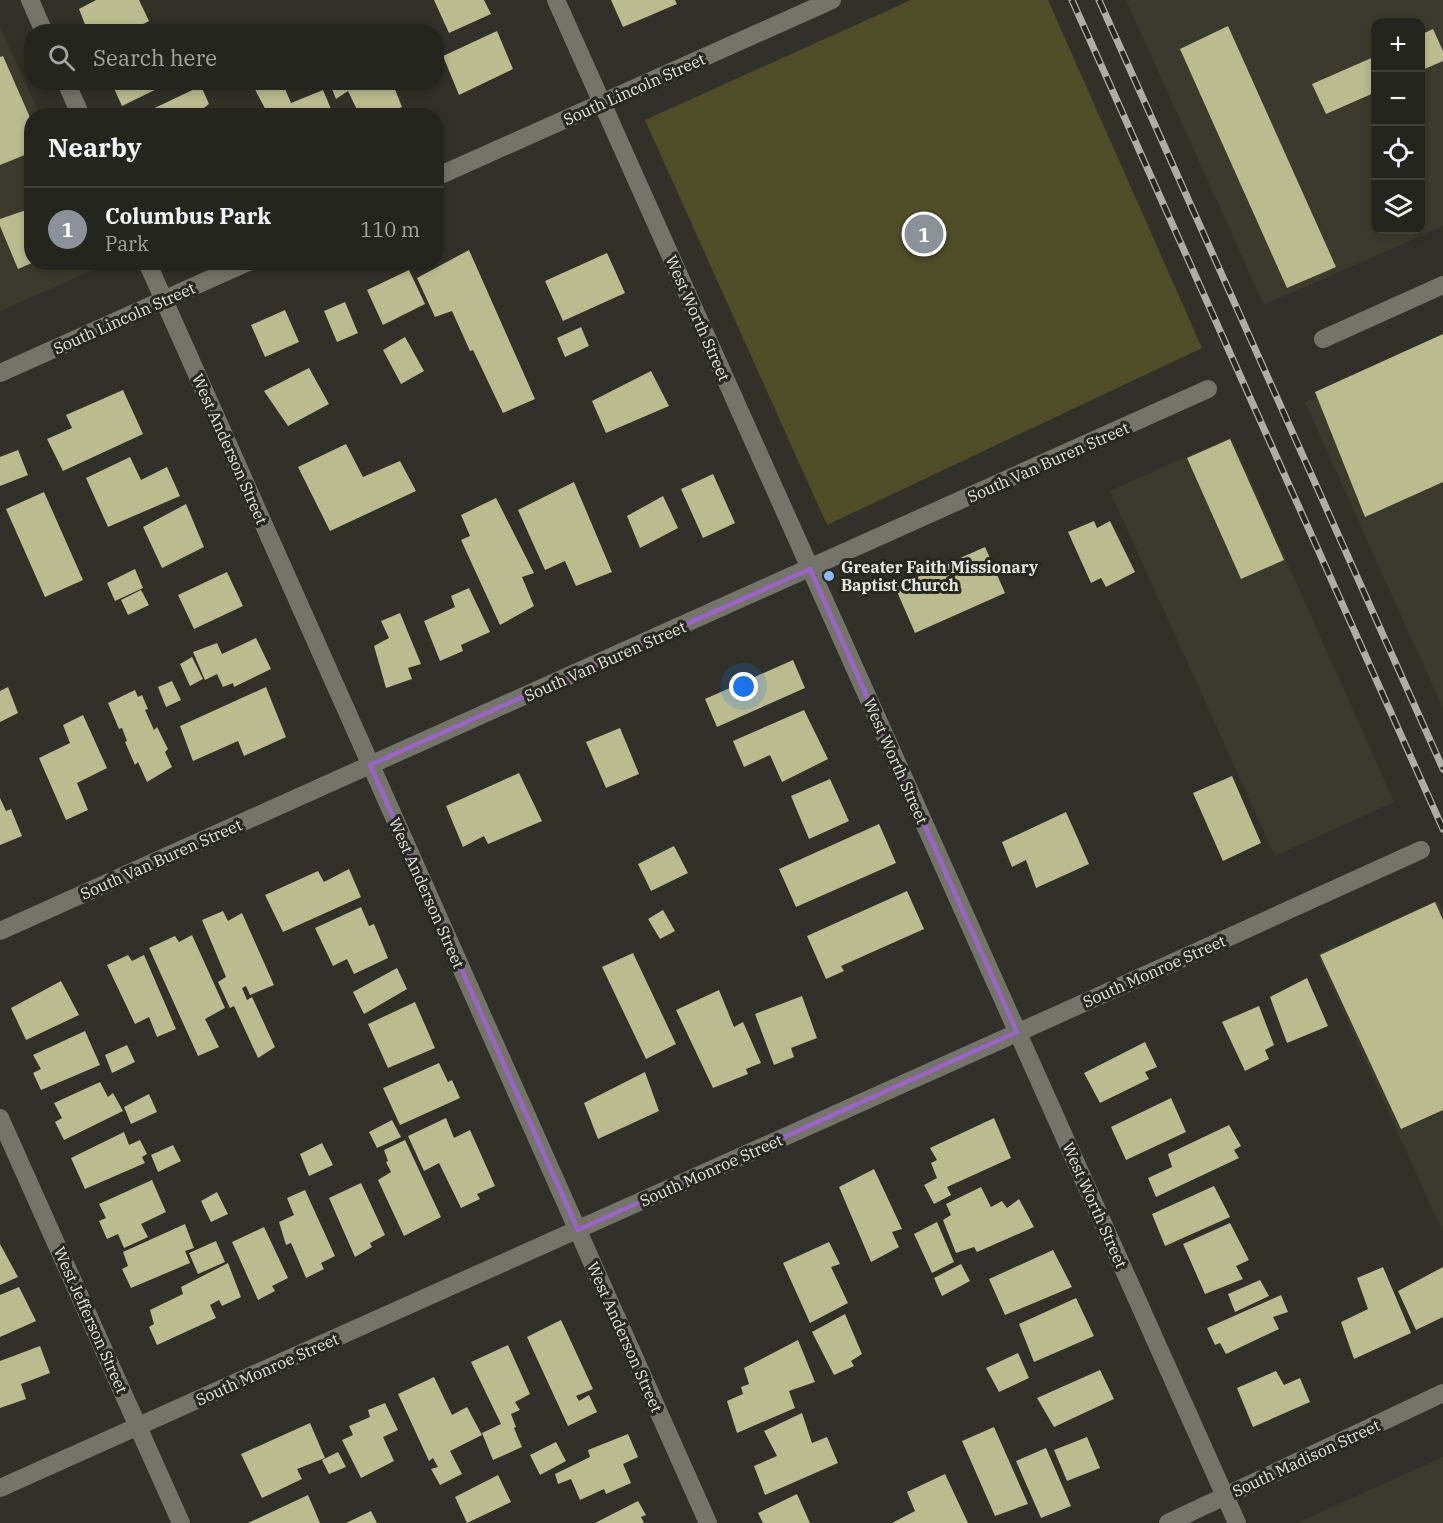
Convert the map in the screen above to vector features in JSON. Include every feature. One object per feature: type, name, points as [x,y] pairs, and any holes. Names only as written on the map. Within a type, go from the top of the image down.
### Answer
[{"type":"street","points":[[30,0],[40,24]]},
{"type":"street","name":"West Worth Street","points":[[556,0],[1237,1523]]},
{"type":"street","name":"South Lincoln Street","points":[[444,173],[832,0]]},
{"type":"street","points":[[70,90],[77,108]]},
{"type":"street","name":"West Anderson Street","points":[[151,270],[708,1523]]},
{"type":"street","name":"South Lincoln Street","points":[[0,373],[230,270]]},
{"type":"street","points":[[1323,339],[1443,285]]},
{"type":"street","name":"South Van Buren Street","points":[[0,931],[1208,389]]},
{"type":"street","name":"South Monroe Street","points":[[0,1488],[1421,850]]},
{"type":"street","name":"West Jefferson Street","points":[[0,1118],[181,1523]]},
{"type":"street","name":"South Madison Street","points":[[1168,1523],[1443,1393]]},
{"type":"highlighted area","points":[[810,569],[1017,1032],[578,1230],[370,765]]},
{"type":"shaded area","points":[[911,0],[1048,0],[1202,348],[827,525],[645,120]]},
{"type":"shaded area","points":[[1126,0],[1443,0],[1443,226],[1425,234],[1425,18],[1371,18],[1371,234],[1425,234],[1264,305]]},
{"type":"shaded area","points":[[0,27],[24,80],[24,90],[29,90],[37,108],[24,108],[24,270],[92,270],[0,311]]},
{"type":"shaded area","points":[[1443,340],[1443,708],[1305,402]]},
{"type":"shaded area","points":[[1231,437],[1394,802],[1275,856],[1110,491]]},
{"type":"shaded area","points":[[1438,900],[1443,911],[1443,1232],[1317,954]]},
{"type":"shaded area","points":[[1443,1457],[1443,1523],[1297,1523]]},
{"type":"building","points":[[96,0],[139,0],[149,21],[143,24],[85,24],[79,9]]},
{"type":"building","points":[[434,0],[484,0],[491,14],[449,33]]},
{"type":"building","points":[[611,0],[675,0],[677,4],[623,27]]},
{"type":"building","points":[[1228,26],[1336,267],[1287,288],[1180,49]]},
{"type":"building","points":[[1433,29],[1443,51],[1443,61],[1425,69],[1425,33]]},
{"type":"building","points":[[497,31],[513,69],[459,95],[444,56]]},
{"type":"building","points":[[3,56],[26,108],[24,108],[24,155],[0,165],[0,57]]},
{"type":"building","points":[[1371,58],[1371,94],[1326,114],[1312,84]]},
{"type":"building","points":[[115,90],[155,90],[122,106]]},
{"type":"building","points":[[193,90],[203,90],[209,104],[204,108],[155,108]]},
{"type":"building","points":[[255,90],[285,90],[291,103],[323,90],[331,108],[265,108]]},
{"type":"building","points":[[332,90],[395,90],[402,107],[356,108],[348,91],[336,99]]},
{"type":"building","points":[[24,211],[24,266],[18,269],[0,226],[0,219]]},
{"type":"building","points":[[469,250],[535,399],[503,413],[452,311],[435,317],[417,278],[432,270],[444,270],[444,263]]},
{"type":"building","points":[[607,253],[625,293],[563,321],[545,281]]},
{"type":"building","points":[[409,270],[425,304],[383,325],[367,290]]},
{"type":"building","points":[[345,302],[358,333],[337,342],[324,311]]},
{"type":"building","points":[[285,310],[299,342],[265,357],[251,325]]},
{"type":"building","points":[[581,327],[589,346],[565,357],[557,338]]},
{"type":"building","points":[[1443,334],[1443,482],[1365,517],[1315,392]]},
{"type":"building","points":[[405,337],[424,371],[401,384],[383,350]]},
{"type":"building","points":[[309,368],[329,404],[288,426],[264,391]]},
{"type":"building","points":[[651,371],[669,406],[606,433],[592,401]]},
{"type":"building","points":[[123,390],[143,434],[63,471],[47,439],[72,428],[66,415]]},
{"type":"building","points":[[1230,439],[1284,560],[1241,579],[1187,458]]},
{"type":"building","points":[[346,444],[363,477],[400,461],[416,491],[330,531],[298,467]]},
{"type":"building","points":[[18,450],[28,475],[0,486],[0,457]]},
{"type":"building","points":[[130,457],[141,480],[167,467],[180,496],[108,527],[86,478]]},
{"type":"building","points":[[713,474],[735,523],[703,538],[681,489]]},
{"type":"building","points":[[574,482],[612,572],[576,586],[565,561],[545,570],[518,510]]},
{"type":"building","points":[[44,492],[83,580],[45,597],[6,509]]},
{"type":"building","points":[[663,496],[678,528],[640,548],[627,516]]},
{"type":"building","points":[[496,498],[534,573],[522,577],[534,606],[500,625],[461,540],[470,536],[461,515]]},
{"type":"building","points":[[186,504],[204,547],[162,568],[143,527]]},
{"type":"building","points":[[1094,521],[1097,528],[1110,521],[1135,572],[1106,587],[1101,578],[1091,583],[1068,532]]},
{"type":"building","points":[[985,547],[1005,593],[915,633],[895,587]]},
{"type":"building","points":[[135,569],[143,588],[115,601],[107,583]]},
{"type":"building","points":[[227,572],[243,606],[194,629],[178,595]]},
{"type":"building","points":[[469,588],[490,632],[461,645],[463,651],[440,661],[424,621],[455,607],[451,596]]},
{"type":"building","points":[[141,590],[149,605],[128,615],[121,600]]},
{"type":"building","points":[[400,613],[421,664],[408,668],[412,679],[386,688],[374,646],[389,638],[381,621]]},
{"type":"building","points":[[256,638],[271,669],[234,687],[233,683],[223,687],[217,674],[205,680],[193,652],[217,643],[222,654]]},
{"type":"building","points":[[192,657],[203,679],[190,686],[180,664]]},
{"type":"building","points":[[793,660],[805,688],[717,727],[705,699]]},
{"type":"building","points":[[172,681],[181,700],[166,707],[158,687]]},
{"type":"building","points":[[8,687],[18,713],[0,722],[0,691]]},
{"type":"building","points":[[266,687],[286,737],[244,756],[238,741],[193,761],[180,726]]},
{"type":"building","points":[[135,690],[138,697],[142,695],[148,709],[145,710],[154,730],[157,727],[168,749],[165,752],[172,767],[147,782],[138,762],[135,765],[125,742],[127,741],[122,728],[119,729],[108,703]]},
{"type":"building","points":[[804,710],[828,759],[782,782],[770,755],[744,767],[733,741]]},
{"type":"building","points":[[83,715],[107,768],[77,783],[88,810],[66,820],[39,758],[70,743],[63,725]]},
{"type":"building","points":[[620,728],[639,774],[606,788],[586,742]]},
{"type":"building","points":[[519,773],[542,821],[488,844],[484,836],[463,847],[446,806]]},
{"type":"building","points":[[1232,776],[1261,843],[1223,861],[1193,793]]},
{"type":"building","points":[[830,779],[849,821],[809,839],[791,796]]},
{"type":"building","points":[[0,798],[6,811],[11,809],[22,836],[0,845]]},
{"type":"building","points":[[1066,812],[1089,864],[1036,888],[1026,860],[1012,867],[1002,842]]},
{"type":"building","points":[[879,824],[896,863],[796,907],[779,869]]},
{"type":"building","points":[[674,846],[688,873],[651,891],[638,864]]},
{"type":"building","points":[[349,869],[361,897],[283,932],[265,895],[318,871],[324,882]]},
{"type":"building","points":[[907,891],[924,929],[841,966],[844,971],[826,979],[807,936]]},
{"type":"building","points":[[1435,902],[1443,920],[1443,1110],[1401,1129],[1320,955]]},
{"type":"building","points":[[361,907],[369,926],[374,924],[388,958],[354,974],[347,959],[333,966],[315,928]]},
{"type":"building","points":[[663,910],[675,931],[660,939],[648,919]]},
{"type":"building","points":[[223,911],[228,921],[242,913],[274,985],[250,995],[246,986],[242,988],[247,1000],[252,997],[275,1047],[258,1058],[234,1006],[230,1008],[218,982],[226,977],[202,920]]},
{"type":"building","points":[[192,935],[225,1008],[205,1019],[219,1047],[198,1056],[149,948],[175,936],[179,942]]},
{"type":"building","points":[[633,953],[676,1044],[646,1059],[602,967]]},
{"type":"building","points":[[128,955],[132,961],[144,955],[176,1029],[157,1037],[149,1017],[135,1024],[107,965]]},
{"type":"building","points":[[397,968],[407,989],[364,1014],[353,992]]},
{"type":"building","points":[[1307,978],[1328,1026],[1287,1043],[1270,997]]},
{"type":"building","points":[[61,981],[79,1015],[26,1040],[11,1008]]},
{"type":"building","points":[[719,990],[734,1027],[743,1022],[761,1063],[746,1069],[748,1074],[713,1088],[676,1010]]},
{"type":"building","points":[[802,996],[817,1038],[791,1048],[794,1057],[774,1065],[755,1014]]},
{"type":"building","points":[[415,1002],[435,1048],[388,1068],[368,1024]]},
{"type":"building","points":[[1259,1006],[1274,1045],[1265,1050],[1269,1059],[1245,1071],[1222,1022]]},
{"type":"building","points":[[85,1031],[100,1065],[41,1090],[33,1073],[41,1069],[33,1055]]},
{"type":"building","points":[[1145,1042],[1157,1067],[1145,1072],[1149,1079],[1100,1103],[1084,1073]]},
{"type":"building","points":[[127,1045],[135,1062],[112,1073],[105,1055]]},
{"type":"building","points":[[439,1063],[448,1082],[452,1080],[460,1098],[400,1125],[383,1088]]},
{"type":"building","points":[[645,1072],[659,1111],[598,1139],[584,1103]]},
{"type":"building","points":[[100,1082],[108,1097],[113,1093],[123,1111],[64,1140],[55,1122],[62,1118],[54,1103]]},
{"type":"building","points":[[149,1094],[157,1112],[131,1124],[124,1107]]},
{"type":"building","points":[[1171,1098],[1186,1132],[1126,1160],[1111,1127]]},
{"type":"building","points":[[446,1118],[454,1138],[470,1130],[495,1186],[477,1194],[480,1199],[461,1208],[439,1163],[424,1171],[408,1136]]},
{"type":"building","points":[[994,1118],[1011,1158],[947,1187],[951,1195],[934,1204],[924,1185],[937,1178],[931,1163],[937,1160],[930,1148]]},
{"type":"building","points":[[392,1120],[401,1137],[377,1148],[369,1132]]},
{"type":"building","points":[[1229,1125],[1241,1146],[1234,1150],[1239,1158],[1156,1197],[1148,1178],[1172,1167],[1168,1154]]},
{"type":"building","points":[[124,1132],[129,1145],[140,1140],[147,1154],[142,1157],[145,1163],[85,1189],[71,1158]]},
{"type":"building","points":[[405,1140],[441,1217],[404,1236],[378,1180],[391,1172],[384,1150]]},
{"type":"building","points":[[322,1143],[333,1165],[309,1176],[300,1154]]},
{"type":"building","points":[[173,1145],[181,1161],[158,1172],[151,1155]]},
{"type":"building","points":[[874,1169],[902,1229],[892,1232],[899,1247],[871,1262],[839,1187]]},
{"type":"building","points":[[152,1180],[166,1212],[141,1224],[148,1237],[124,1248],[118,1234],[107,1239],[99,1221],[106,1218],[99,1204]]},
{"type":"building","points":[[361,1183],[385,1235],[370,1243],[372,1247],[355,1257],[329,1198]]},
{"type":"building","points":[[1214,1186],[1230,1217],[1165,1246],[1152,1214]]},
{"type":"building","points":[[981,1187],[991,1207],[1002,1201],[1007,1208],[1019,1199],[1034,1227],[977,1252],[974,1247],[956,1253],[943,1220],[951,1215],[946,1204]]},
{"type":"building","points":[[305,1190],[335,1256],[321,1263],[324,1269],[306,1278],[291,1243],[286,1245],[279,1222],[294,1215],[287,1198]]},
{"type":"building","points":[[217,1192],[228,1214],[211,1222],[201,1201]]},
{"type":"building","points":[[937,1222],[954,1262],[932,1273],[914,1234]]},
{"type":"building","points":[[1230,1223],[1249,1260],[1236,1266],[1243,1279],[1205,1294],[1183,1244]]},
{"type":"building","points":[[185,1224],[194,1248],[185,1251],[190,1263],[131,1288],[122,1269],[128,1266],[123,1252]]},
{"type":"building","points":[[264,1227],[288,1278],[272,1286],[275,1291],[258,1300],[232,1242]]},
{"type":"building","points":[[216,1241],[225,1262],[198,1274],[189,1253]]},
{"type":"building","points":[[829,1242],[840,1264],[831,1267],[848,1303],[810,1323],[783,1263]]},
{"type":"building","points":[[0,1244],[18,1277],[0,1285]]},
{"type":"building","points":[[1053,1250],[1072,1287],[1005,1315],[989,1279]]},
{"type":"building","points":[[228,1263],[241,1297],[222,1306],[219,1300],[210,1305],[216,1318],[157,1345],[149,1327],[154,1324],[150,1310],[183,1294],[181,1287]]},
{"type":"building","points":[[961,1264],[970,1281],[942,1296],[934,1278]]},
{"type":"building","points":[[1383,1267],[1411,1333],[1354,1359],[1341,1322],[1368,1309],[1357,1278]]},
{"type":"building","points":[[1443,1267],[1443,1317],[1416,1330],[1398,1291]]},
{"type":"building","points":[[1260,1280],[1269,1296],[1235,1312],[1228,1294]]},
{"type":"building","points":[[19,1287],[36,1321],[0,1337],[0,1295]]},
{"type":"building","points":[[1281,1295],[1288,1312],[1273,1317],[1279,1329],[1226,1354],[1220,1343],[1215,1345],[1207,1328]]},
{"type":"building","points":[[1076,1298],[1094,1336],[1034,1362],[1019,1324]]},
{"type":"building","points":[[845,1314],[862,1354],[851,1361],[854,1366],[834,1375],[812,1332]]},
{"type":"building","points":[[561,1320],[593,1389],[576,1396],[579,1401],[589,1395],[597,1412],[568,1426],[527,1337]]},
{"type":"building","points":[[798,1340],[815,1382],[789,1391],[795,1408],[737,1433],[727,1401],[743,1394],[741,1387],[749,1384],[744,1368]]},
{"type":"building","points":[[508,1345],[530,1394],[515,1402],[520,1410],[511,1414],[522,1447],[493,1460],[482,1433],[501,1424],[471,1362]]},
{"type":"building","points":[[40,1346],[50,1373],[21,1384],[26,1399],[0,1408],[0,1361]]},
{"type":"building","points":[[1018,1353],[1029,1378],[999,1392],[986,1368]]},
{"type":"building","points":[[1100,1370],[1114,1399],[1054,1427],[1037,1398]]},
{"type":"building","points":[[1276,1371],[1284,1385],[1300,1378],[1310,1402],[1253,1427],[1237,1388]]},
{"type":"building","points":[[434,1377],[452,1415],[467,1407],[482,1435],[450,1451],[462,1474],[440,1485],[431,1469],[438,1467],[433,1458],[429,1461],[398,1394]]},
{"type":"building","points":[[385,1403],[398,1430],[383,1437],[394,1461],[361,1478],[342,1440],[353,1435],[349,1426],[370,1417],[368,1410]]},
{"type":"building","points":[[802,1413],[812,1443],[827,1437],[838,1463],[765,1495],[754,1466],[777,1456],[764,1431]]},
{"type":"building","points":[[310,1423],[325,1458],[297,1469],[302,1479],[262,1498],[241,1454]]},
{"type":"building","points":[[994,1427],[1028,1504],[995,1516],[962,1441]]},
{"type":"building","points":[[628,1434],[638,1457],[623,1464],[631,1483],[606,1494],[604,1489],[580,1500],[571,1479],[558,1484],[555,1474],[590,1457],[588,1450]]},
{"type":"building","points":[[1087,1437],[1100,1468],[1067,1481],[1054,1450]]},
{"type":"building","points":[[556,1442],[566,1461],[540,1475],[530,1455]]},
{"type":"building","points":[[1046,1448],[1071,1506],[1041,1518],[1016,1461]]},
{"type":"building","points":[[338,1452],[346,1467],[329,1474],[322,1460]]},
{"type":"building","points":[[945,1474],[968,1523],[892,1523],[915,1511],[907,1492]]},
{"type":"building","points":[[498,1475],[511,1502],[467,1523],[455,1497]]},
{"type":"building","points":[[797,1494],[810,1523],[763,1523],[758,1513]]},
{"type":"building","points":[[308,1495],[320,1523],[248,1523]]},
{"type":"building","points":[[638,1501],[646,1515],[641,1517],[644,1523],[595,1523]]},
{"type":"building","points":[[371,1511],[377,1523],[346,1523]]},
{"type":"railway","points":[[1072,0],[1443,829]]},
{"type":"railway","points":[[1099,0],[1443,769]]},
{"type":"place","name":"Columbus Park","points":[[924,234]]},
{"type":"place","name":"Greater Faith Missionary Baptist Church","points":[[829,576]]}]
